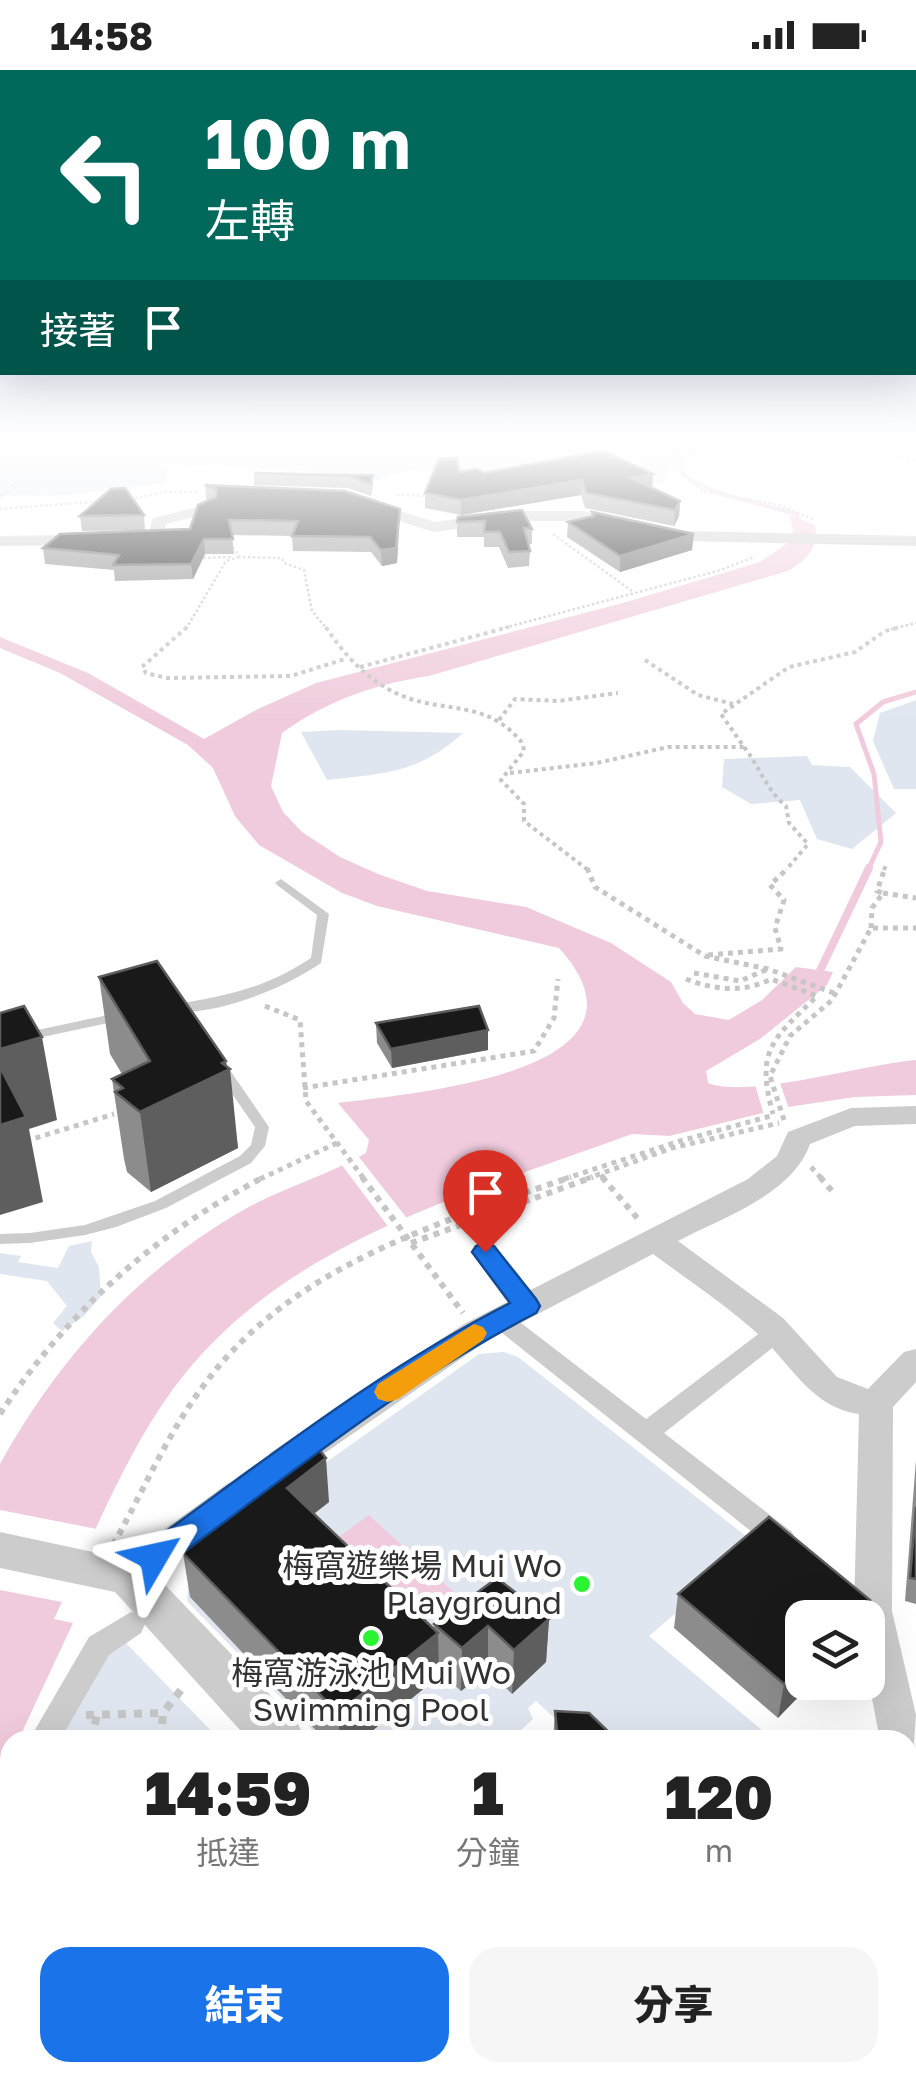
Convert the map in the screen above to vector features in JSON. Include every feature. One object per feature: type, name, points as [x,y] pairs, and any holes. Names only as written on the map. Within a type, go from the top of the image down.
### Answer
[{"type":"street","points":[[0,541],[155,539],[156,534]]},
{"type":"street","points":[[672,534],[916,541]]},
{"type":"street","points":[[0,1550],[114,1563],[298,1452],[501,1319],[759,1186],[790,1160],[780,1122],[916,1115]]},
{"type":"street","points":[[657,1241],[776,1332],[826,1386],[843,1398],[876,1403]]},
{"type":"street","points":[[501,1319],[797,1552]]},
{"type":"street","points":[[646,1433],[776,1332]]},
{"type":"street","points":[[873,1600],[876,1403],[916,1362]]},
{"type":"street","points":[[114,1563],[272,1730]]},
{"type":"street","points":[[842,1587],[859,1600]]},
{"type":"street","points":[[51,1728],[99,1646],[131,1624]]},
{"type":"street","points":[[885,1666],[899,1730]]},
{"type":"lane","points":[[154,1011],[246,998],[292,979],[318,960],[323,914],[281,883]]},
{"type":"lane","points":[[0,1042],[139,1013]]},
{"type":"lane","points":[[0,1239],[56,1236],[123,1222],[155,1210],[247,1159],[260,1144],[262,1127],[216,1061]]},
{"type":"lane","points":[[485,1252],[501,1319]]},
{"type":"path","points":[[552,534],[635,593]]},
{"type":"path","points":[[830,534],[834,538]]},
{"type":"path","points":[[361,669],[742,563],[778,538]]},
{"type":"path","points":[[230,539],[240,557]]},
{"type":"path","points":[[346,659],[292,676],[167,678],[146,673],[142,668],[185,631],[226,561],[240,557],[282,558],[284,563],[304,570],[312,612],[346,659],[388,688],[421,703],[457,706],[499,720],[523,743],[524,751],[501,780],[524,804],[524,821],[561,852],[586,866],[595,887],[705,956],[768,970],[834,993]]},
{"type":"path","points":[[705,956],[781,949],[776,928],[784,900],[770,886],[805,852],[808,844],[789,823],[786,806],[769,792],[763,771],[721,714],[789,667],[855,652],[875,636],[916,624]]},
{"type":"path","points":[[645,660],[698,695],[733,704]]},
{"type":"path","points":[[499,720],[516,699],[558,701],[618,694]]},
{"type":"path","points":[[507,773],[598,764],[679,746],[744,747]]},
{"type":"path","points":[[886,865],[876,891],[916,898]]},
{"type":"path","points":[[780,1122],[770,1076],[790,1036],[809,1024],[832,1000],[871,928],[872,908],[883,893]]},
{"type":"path","points":[[871,928],[916,928]]},
{"type":"path","points":[[694,972],[740,981],[768,970]]},
{"type":"path","points":[[768,970],[771,980]]},
{"type":"path","points":[[303,1088],[534,1051],[551,1034],[557,1017],[558,979]]},
{"type":"path","points":[[686,979],[726,988],[760,986],[771,980],[817,996],[765,1052],[761,1076],[780,1122]]},
{"type":"path","points":[[246,998],[300,1020],[306,1101],[412,1244],[501,1319]]},
{"type":"path","points":[[19,1143],[114,1114]]},
{"type":"path","points":[[412,1244],[698,1132],[780,1122]]},
{"type":"path","points":[[114,1563],[174,1426],[223,1360],[308,1286],[404,1233],[672,1148],[780,1122]]},
{"type":"path","points":[[0,1414],[23,1375],[52,1340],[138,1257],[221,1198],[337,1143]]},
{"type":"path","points":[[598,1171],[657,1241]]},
{"type":"path","points":[[162,1730],[163,1714],[185,1685]]},
{"type":"path","points":[[51,1728],[97,1715],[163,1714]]},
{"type":"path","points":[[94,1730],[97,1715]]},
{"type":"shaded area","points":[[792,534],[816,534],[810,552],[788,571],[429,676],[370,689],[334,703],[282,733],[271,786],[283,812],[302,832],[340,857],[427,891],[526,907],[611,943],[671,982],[695,1014],[729,1020],[762,1000],[796,967],[833,972],[827,985],[760,1039],[706,1071],[708,1083],[727,1087],[778,1084],[916,1060],[916,1095],[855,1097],[788,1107],[669,1136],[632,1134],[382,1228],[323,1259],[268,1295],[218,1338],[155,1416],[123,1472],[54,1619],[73,1623],[23,1730],[0,1730],[0,1464],[48,1387],[106,1318],[172,1258],[247,1208],[366,1153],[369,1140],[338,1103],[417,1093],[516,1069],[557,1050],[582,1024],[585,990],[559,948],[377,906],[342,893],[259,845],[235,816],[213,768],[188,745],[60,673],[0,648],[0,637],[88,673],[204,739],[316,683],[623,603],[760,562],[788,543]]},
{"type":"shaded area","points":[[916,700],[916,789],[894,789],[873,741],[880,713]]},
{"type":"shaded area","points":[[301,732],[463,733],[415,764],[384,773],[327,780]]},
{"type":"shaded area","points":[[807,756],[812,765],[850,767],[896,813],[852,849],[817,839],[800,800],[751,804],[722,787],[724,759]]},
{"type":"shaded area","points":[[92,1241],[101,1296],[84,1316],[62,1331],[53,1323],[67,1306],[47,1281],[0,1274],[0,1253],[21,1256],[18,1262],[58,1268],[69,1246]]},
{"type":"shaded area","name":"梅窩遊樂場 Mui Wo Playground","points":[[504,1352],[518,1357],[756,1544],[649,1636],[762,1730],[567,1730],[536,1701],[528,1708],[533,1719],[521,1730],[312,1730],[187,1601],[189,1575],[318,1468],[479,1354]]},
{"type":"shaded area","points":[[369,1515],[457,1595],[412,1629],[325,1547]]},
{"type":"shaded area","points":[[124,1641],[210,1730],[58,1730],[96,1662]]},
{"type":"pier","points":[[778,1077],[790,1112],[765,1118],[754,1081]]},
{"type":"pier","points":[[356,1153],[409,1221],[390,1229],[338,1160]]},
{"type":"pier","points":[[0,1510],[102,1530],[67,1603],[0,1590]]},
{"type":"building","points":[[60,534],[232,534],[233,539],[204,539],[191,564],[113,565],[119,555],[43,548]]},
{"type":"building","points":[[397,534],[396,548],[381,550],[370,537],[292,536]]},
{"type":"building","points":[[501,534],[526,534],[530,551],[509,552]]},
{"type":"building","points":[[586,534],[694,534],[620,556]]},
{"type":"building","points":[[157,961],[226,1061],[222,1063],[230,1069],[140,1112],[115,1092],[123,1088],[112,1079],[150,1061],[99,977]]},
{"type":"building","points":[[24,1006],[42,1037],[0,1049],[0,1013]]},
{"type":"building","points":[[479,1006],[488,1030],[391,1049],[376,1023]]},
{"type":"building","points":[[0,1067],[26,1117],[0,1125]]},
{"type":"building","points":[[310,1438],[326,1458],[287,1488],[438,1633],[338,1713],[183,1553],[222,1523],[210,1511]]},
{"type":"building","points":[[916,1507],[916,1579],[910,1578]]},
{"type":"building","points":[[769,1517],[870,1600],[785,1600],[784,1684],[678,1594]]},
{"type":"building","points":[[497,1578],[549,1619],[514,1650],[488,1626],[462,1648],[434,1624]]},
{"type":"building","points":[[555,1711],[589,1713],[607,1730],[557,1730]]},
{"type":"waterway","points":[[868,870],[881,842],[874,774],[856,724],[883,702],[916,692]]},
{"type":"waterway","points":[[818,975],[869,868]]},
{"type":"slow traffic","points":[[388,1392],[474,1333]]},
{"type":"place","name":"梅窩遊樂場 Mui Wo Playground","points":[[582,1584]]},
{"type":"place","name":"梅窩游泳池 Mui Wo Swimming Pool","points":[[371,1638]]},
{"type":"route","points":[[154,1557],[298,1452],[476,1332],[526,1306],[485,1252]]}]
